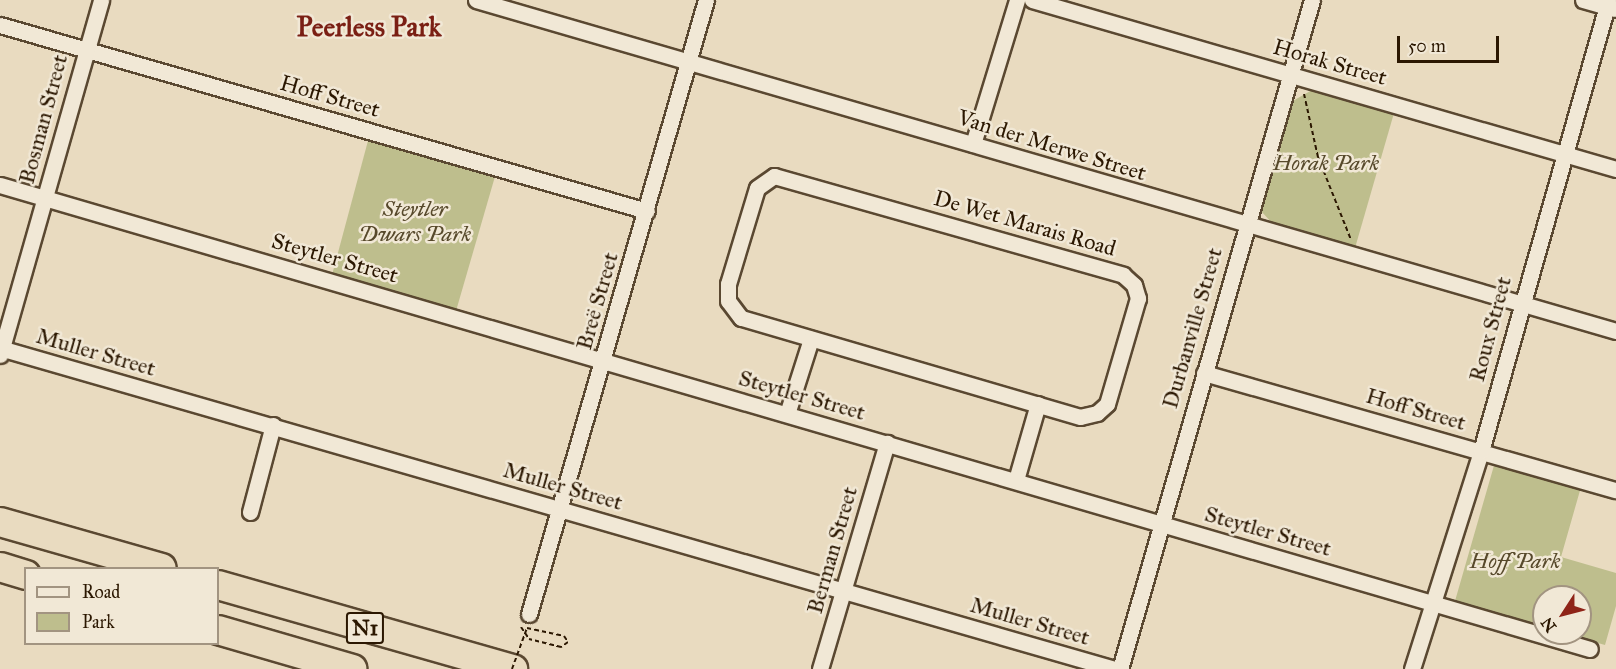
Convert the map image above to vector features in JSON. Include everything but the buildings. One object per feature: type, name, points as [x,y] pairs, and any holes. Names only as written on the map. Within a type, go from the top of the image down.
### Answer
[{"type":"highway","points":[[0,522],[158,567]]},
{"type":"highway","points":[[0,567],[24,573]]},
{"type":"highway","name":"N1","points":[[219,585],[513,669]]},
{"type":"highway","name":"N1","points":[[219,630],[352,669]]},
{"type":"street","name":"Bosman Street","points":[[1,350],[100,0]]},
{"type":"street","name":"Van der Merwe Street","points":[[476,0],[973,144],[1245,226],[1616,331]]},
{"type":"street","name":"Breë Street","points":[[529,615],[706,0]]},
{"type":"street","points":[[973,144],[1017,0]]},
{"type":"street","name":"Horak Street","points":[[1032,0],[1616,169]]},
{"type":"street","name":"Durbanville Street","points":[[1120,669],[1159,523],[1245,226],[1295,76],[1312,0]]},
{"type":"street","points":[[1583,0],[1610,6]]},
{"type":"street","name":"Roux Street","points":[[1412,669],[1481,451],[1520,303],[1610,6]]},
{"type":"street","name":"Hoff Street","points":[[0,25],[647,211]]},
{"type":"street","name":"De Wet Marais Road","points":[[774,176],[1101,266],[1129,279],[1137,292],[1136,311],[1107,404],[1084,417],[811,339],[741,318],[728,301],[728,284],[757,188],[774,176]]},
{"type":"street","name":"Steytler Street","points":[[0,185],[1590,649]]},
{"type":"street","points":[[786,414],[811,339]]},
{"type":"street","name":"Muller Street","points":[[1,350],[273,425],[1114,669]]},
{"type":"street","name":"Hoff Street","points":[[1204,373],[1616,490]]},
{"type":"street","points":[[1016,480],[1038,404]]},
{"type":"street","points":[[250,512],[273,425]]},
{"type":"street","name":"Berman Street","points":[[820,669],[887,443]]},
{"type":"path","points":[[1295,76],[1318,157],[1357,256]]},
{"type":"path","points":[[513,669],[527,628],[564,636],[568,642],[561,647],[529,639]]},
{"type":"green space","name":"Horak Park","points":[[1312,90],[1394,113],[1355,248],[1272,223],[1261,211],[1291,102]]},
{"type":"green space","name":"Steytler Dwars Park","points":[[369,137],[496,173],[456,311],[332,275]]},
{"type":"green space","name":"Hoff Park","points":[[1495,462],[1581,487],[1561,557],[1616,573],[1616,606],[1605,645],[1592,641],[1592,585],[1532,585],[1532,623],[1455,601]]},
{"type":"district","name":"Peerless Park","points":[[369,27]]}]
